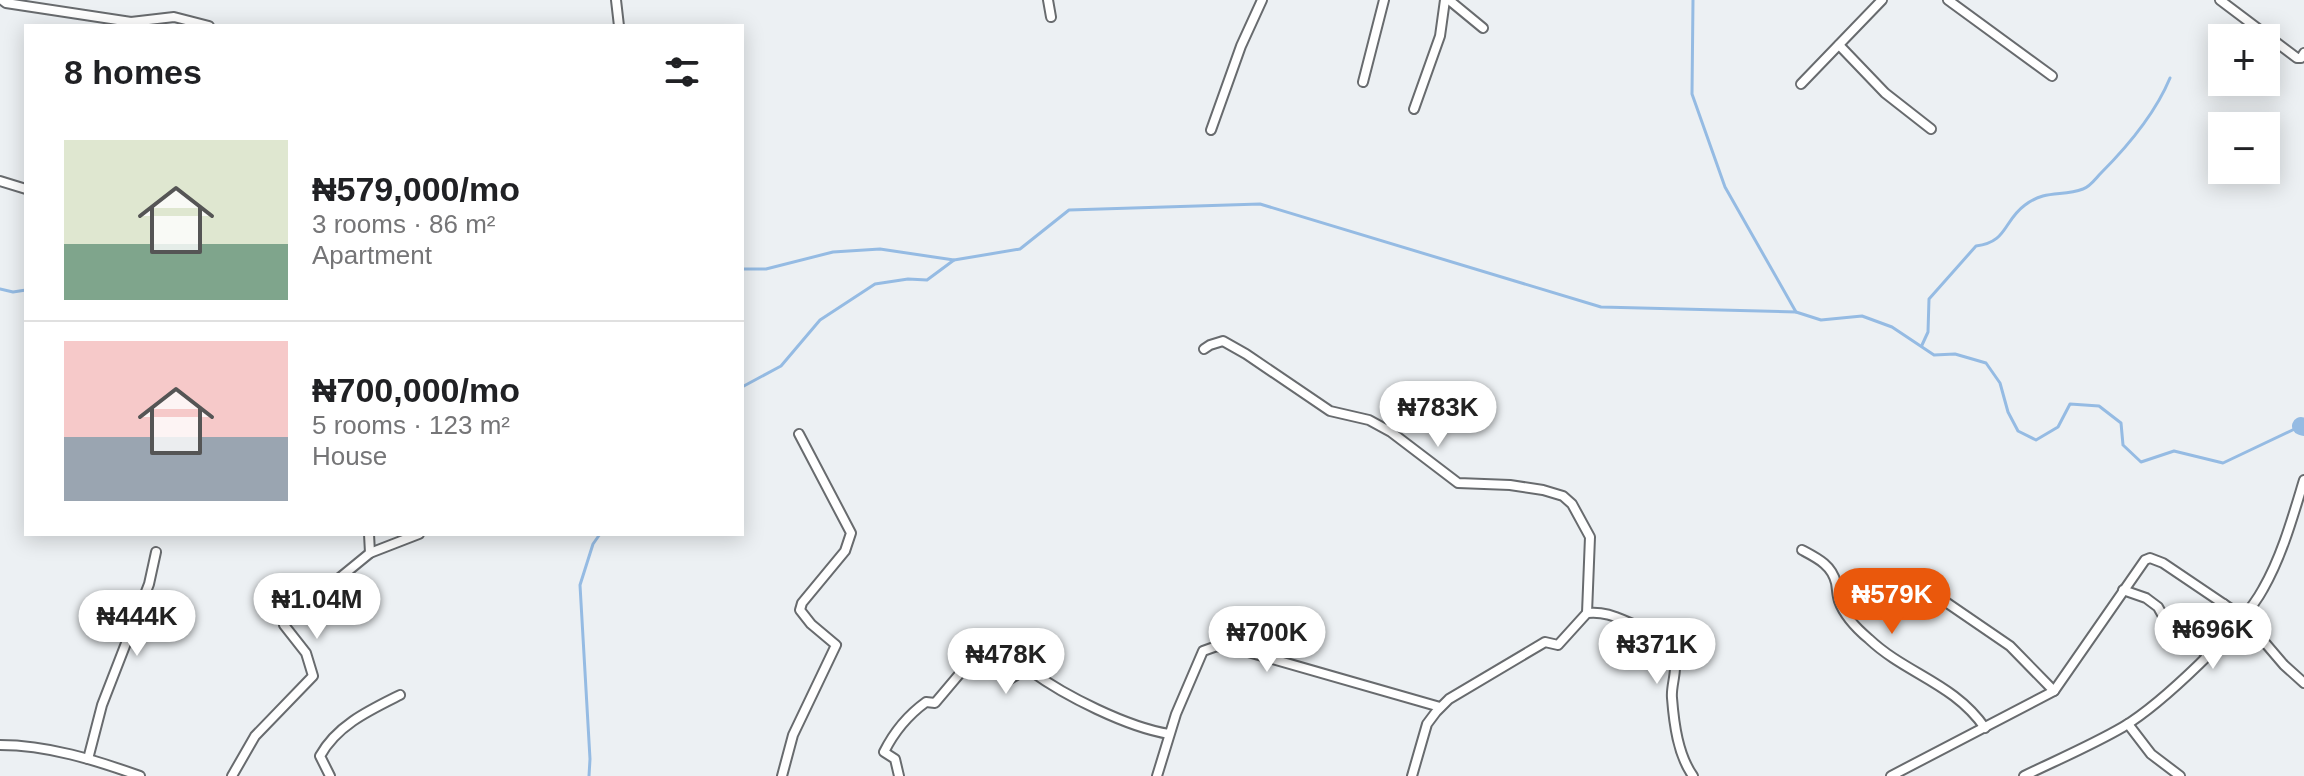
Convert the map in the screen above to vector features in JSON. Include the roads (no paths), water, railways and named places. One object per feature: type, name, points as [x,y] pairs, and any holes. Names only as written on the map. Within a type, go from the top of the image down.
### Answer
[{"type":"street","points":[[2,0],[131,22],[174,17],[201,24]]},
{"type":"street","points":[[616,0],[619,24]]},
{"type":"street","points":[[1048,0],[1051,17]]},
{"type":"street","points":[[1211,130],[1241,46],[1262,0]]},
{"type":"street","points":[[1363,82],[1384,0]]},
{"type":"street","points":[[1414,109],[1440,36],[1447,0],[1483,28]]},
{"type":"street","points":[[1801,84],[1882,0]]},
{"type":"street","points":[[1948,0],[2052,76]]},
{"type":"street","points":[[2220,0],[2297,58],[2304,53]]},
{"type":"street","points":[[1839,45],[1885,93],[1931,129]]},
{"type":"street","points":[[0,181],[24,188]]},
{"type":"street","points":[[1204,349],[1223,341],[1330,411],[1369,420],[1391,432],[1458,483],[1510,485],[1563,496],[1577,511],[1590,537],[1587,613],[1558,645],[1545,642],[1440,707],[1427,724],[1412,776]]},
{"type":"street","points":[[782,776],[793,735],[836,645],[800,610],[802,603],[845,551],[851,533],[799,434]]},
{"type":"street","points":[[2024,776],[2043,772],[2149,709],[2243,617],[2263,591],[2304,480]]},
{"type":"street","points":[[369,536],[370,553]]},
{"type":"street","points":[[232,776],[255,736],[313,676],[306,653],[284,625],[282,609],[309,592],[337,580],[370,553],[414,536]]},
{"type":"street","points":[[1802,550],[1824,562],[1835,578],[1838,600],[1848,618],[1870,641],[1945,688],[1974,713],[1985,728]]},
{"type":"street","points":[[88,759],[102,705],[149,584],[156,552]]},
{"type":"street","points":[[1891,776],[2054,691],[2123,590],[2145,560],[2150,558],[2163,563],[2243,617],[2284,665],[2304,683]]},
{"type":"street","points":[[1901,582],[1937,596],[2010,646],[2054,691]]},
{"type":"street","points":[[2123,590],[2146,598],[2158,607],[2168,625],[2175,631],[2185,633],[2207,655]]},
{"type":"street","points":[[2185,633],[2224,604]]},
{"type":"street","points":[[1587,613],[1602,611],[1657,635],[1669,647],[1676,664],[1671,696],[1680,750],[1686,768],[1693,776]]},
{"type":"street","points":[[1157,776],[1169,734],[1203,651],[1217,646],[1440,707]]},
{"type":"street","points":[[899,776],[895,759],[884,752],[890,740],[913,711],[926,702],[935,703],[978,652],[986,647],[1001,674],[1008,680],[1025,670],[1031,671],[1060,692],[1127,721],[1169,734]]},
{"type":"street","points":[[330,776],[320,756],[326,745],[348,723],[400,695]]},
{"type":"street","points":[[2128,724],[2151,754],[2180,776]]},
{"type":"street","points":[[0,745],[38,747],[140,776]]},
{"type":"waterway","points":[[1693,0],[1692,94],[1725,187],[1796,312]]},
{"type":"waterway","points":[[1922,345],[1928,332],[1929,299],[1976,246],[1994,240],[2018,211],[2033,200],[2086,188],[2140,128],[2170,78]]},
{"type":"waterway","points":[[744,269],[766,269],[833,252],[880,249],[954,260],[1020,249],[1069,210],[1260,204],[1601,307],[1796,312],[1821,320],[1862,316],[1892,327],[1934,355],[1955,354],[1986,363],[2000,383],[2008,412],[2018,431],[2036,440],[2058,427],[2070,404],[2099,406],[2121,423],[2123,445],[2141,462],[2174,451],[2223,463],[2301,426],[2304,421]]},
{"type":"waterway","points":[[744,386],[781,366],[820,320],[875,284],[908,279],[927,280],[954,260]]},
{"type":"waterway","points":[[0,289],[24,290]]},
{"type":"waterway","points":[[589,776],[580,585],[599,536]]}]
